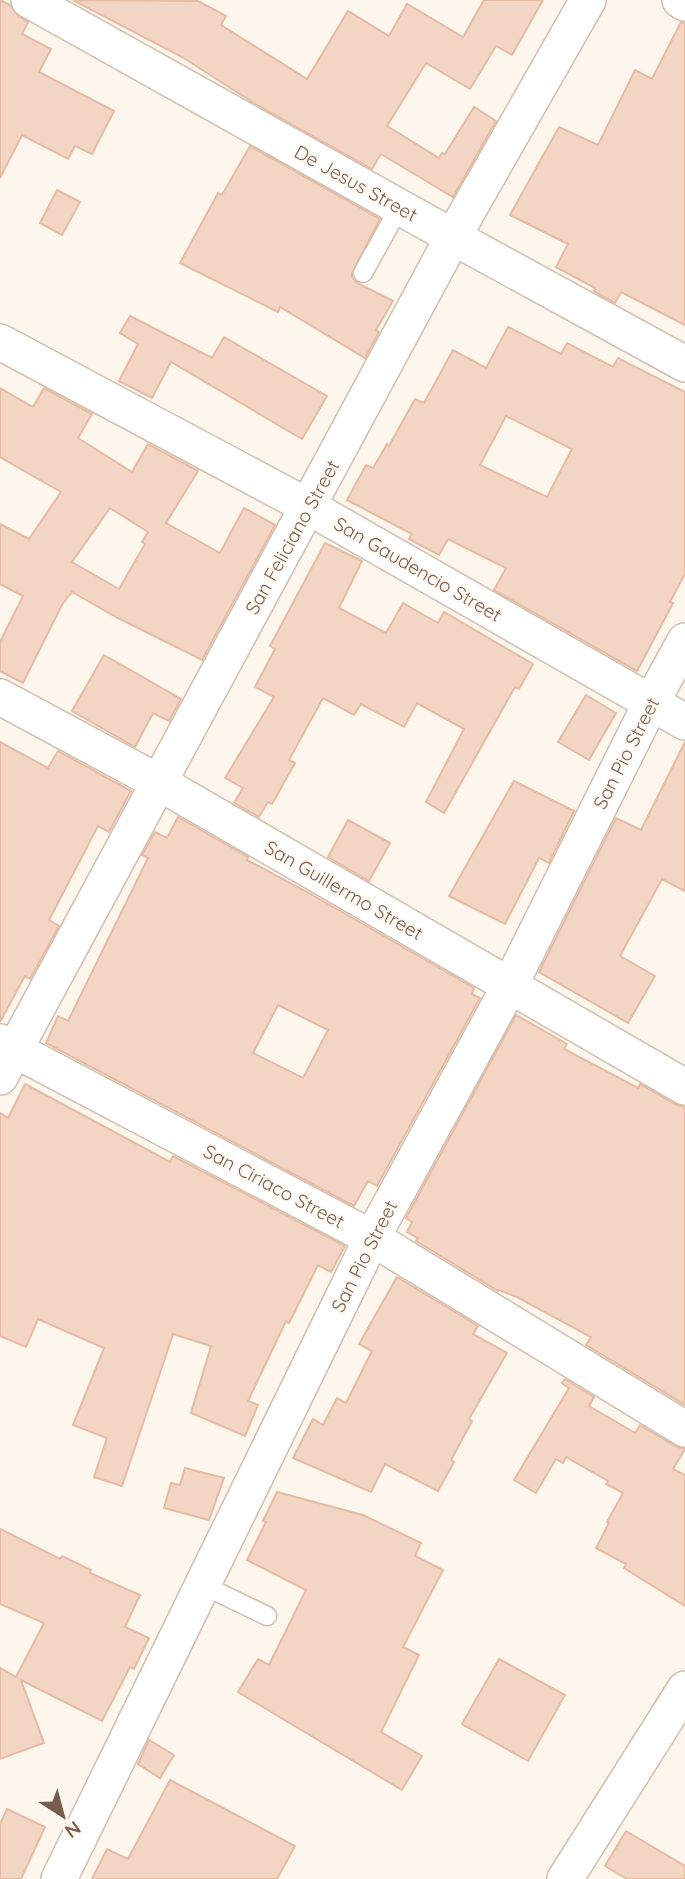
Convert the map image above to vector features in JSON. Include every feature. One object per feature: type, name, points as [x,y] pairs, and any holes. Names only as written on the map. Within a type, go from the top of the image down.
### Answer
[{"type":"street","name":"De Jesus Street","points":[[29,0],[399,208],[685,364]]},
{"type":"street","name":"San Feliciano Street","points":[[5,1056],[309,507],[453,237],[588,0]]},
{"type":"street","points":[[680,0],[685,3]]},
{"type":"street","name":"San Gaudencio Street","points":[[0,342],[309,507],[685,722]]},
{"type":"street","name":"San Pio Street","points":[[59,1879],[372,1238],[509,987],[651,703],[685,641]]},
{"type":"street","name":"San Guillermo Street","points":[[0,697],[158,782],[685,1087]]},
{"type":"street","name":"San Ciriaco Street","points":[[5,1056],[372,1238],[685,1429]]},
{"type":"street","points":[[565,1879],[685,1689]]},
{"type":"lane","points":[[363,273],[399,208]]},
{"type":"lane","points":[[202,1585],[267,1616]]},
{"type":"building","points":[[0,0],[10,5],[19,17],[28,22],[22,34],[51,49],[39,72],[114,111],[92,154],[75,146],[68,159],[22,135],[0,178]]},
{"type":"building","points":[[73,0],[198,1],[226,16],[221,25],[307,79],[348,11],[389,36],[407,4],[463,37],[484,0],[543,0],[512,55],[496,46],[470,89],[426,63],[387,126],[439,158],[442,153],[445,154],[474,107],[496,121],[453,197],[381,154],[372,169],[257,105],[182,57]]},
{"type":"building","points":[[681,22],[685,23],[685,325],[621,292],[615,303],[594,291],[595,288],[556,267],[568,244],[510,215],[559,127],[598,145],[635,70],[652,79]]},
{"type":"building","points":[[250,146],[380,219],[352,273],[357,283],[393,301],[376,330],[379,332],[365,358],[280,307],[278,312],[180,263],[218,193],[222,195]]},
{"type":"building","points":[[57,190],[80,202],[62,235],[40,223]]},
{"type":"building","points":[[130,316],[212,358],[224,337],[327,396],[302,439],[171,362],[152,398],[119,381],[138,344],[120,333]]},
{"type":"building","points":[[508,327],[561,354],[567,343],[613,367],[618,358],[685,392],[685,574],[670,602],[673,603],[637,671],[494,590],[506,568],[448,539],[439,555],[409,539],[412,534],[347,500],[366,465],[373,468],[387,444],[389,446],[415,399],[424,403],[453,350],[486,368]],"holes":[[[506,416],[572,449],[547,497],[480,465]]]},
{"type":"building","points":[[0,388],[33,407],[44,388],[92,414],[78,438],[132,472],[148,444],[198,471],[166,523],[220,553],[244,508],[275,525],[202,660],[72,592],[62,605],[23,683],[0,671],[0,642],[23,596],[0,584],[0,524],[29,539],[61,492],[0,457]],"holes":[[[110,508],[148,532],[142,542],[145,544],[119,589],[72,562]]]},
{"type":"building","points":[[325,543],[362,561],[339,608],[386,633],[403,603],[438,623],[444,612],[533,664],[519,689],[515,687],[444,813],[426,802],[464,729],[417,703],[404,727],[361,704],[354,715],[323,698],[289,760],[295,763],[272,804],[268,802],[259,817],[234,803],[243,788],[225,778],[274,697],[255,687],[275,649],[270,646]]},
{"type":"building","points":[[104,655],[181,699],[169,721],[153,713],[135,747],[72,711]]},
{"type":"building","points":[[586,695],[616,713],[589,760],[558,742]]},
{"type":"building","points":[[0,742],[48,768],[58,751],[131,791],[109,832],[98,826],[49,920],[59,926],[30,979],[25,976],[0,1022]]},
{"type":"building","points":[[685,742],[685,891],[662,879],[620,956],[655,976],[628,1023],[539,972],[616,818],[641,830]]},
{"type":"building","points":[[514,781],[574,811],[549,863],[539,858],[505,924],[449,896]]},
{"type":"building","points":[[178,817],[248,857],[247,860],[474,988],[472,994],[480,998],[377,1186],[368,1181],[354,1206],[46,1043],[58,1016],[68,1021],[148,858],[142,855],[155,832],[167,838]],"holes":[[[278,1005],[328,1030],[303,1078],[253,1053]]]},
{"type":"building","points":[[348,820],[390,843],[369,881],[328,857]]},
{"type":"building","points":[[516,1015],[567,1044],[564,1049],[638,1088],[640,1084],[685,1107],[685,1405],[586,1345],[591,1337],[517,1297],[498,1291],[416,1241],[418,1238],[407,1232],[412,1222],[406,1218]]},
{"type":"building","points":[[25,1084],[170,1162],[173,1156],[345,1246],[331,1272],[318,1265],[289,1323],[286,1321],[248,1401],[258,1405],[245,1436],[191,1413],[211,1346],[173,1334],[122,1486],[94,1477],[107,1438],[73,1425],[104,1348],[38,1319],[26,1347],[0,1336],[0,1113],[8,1118]]},
{"type":"building","points":[[397,1277],[478,1326],[473,1334],[507,1353],[469,1419],[472,1421],[438,1491],[385,1464],[371,1492],[293,1458],[313,1419],[323,1425],[337,1398],[346,1403],[372,1351],[359,1344]]},
{"type":"building","points":[[565,1379],[594,1397],[589,1406],[635,1433],[640,1425],[685,1449],[673,1469],[685,1475],[685,1606],[624,1568],[626,1564],[596,1548],[623,1493],[606,1484],[608,1481],[566,1457],[563,1463],[556,1459],[536,1493],[514,1480],[569,1388],[562,1383]]},
{"type":"building","points":[[185,1468],[224,1478],[209,1520],[164,1508],[171,1483],[180,1485]]},
{"type":"building","points":[[277,1492],[363,1515],[421,1543],[415,1556],[443,1570],[403,1647],[419,1655],[381,1732],[422,1756],[402,1790],[238,1692],[258,1659],[269,1665],[306,1590],[247,1560]]},
{"type":"building","points":[[0,1529],[140,1595],[125,1627],[149,1638],[134,1669],[130,1667],[102,1721],[21,1680],[44,1743],[0,1759],[0,1668],[16,1677],[44,1623],[0,1604]]},
{"type":"building","points":[[499,1659],[565,1695],[528,1761],[462,1724]]},
{"type":"building","points":[[149,1740],[174,1755],[160,1778],[138,1764]]},
{"type":"building","points":[[170,1780],[295,1846],[277,1879],[92,1879],[107,1849],[128,1859]]},
{"type":"building","points":[[7,1809],[45,1827],[21,1879],[0,1879],[0,1824]]},
{"type":"building","points":[[626,1831],[685,1866],[685,1879],[627,1879],[605,1866]]}]
